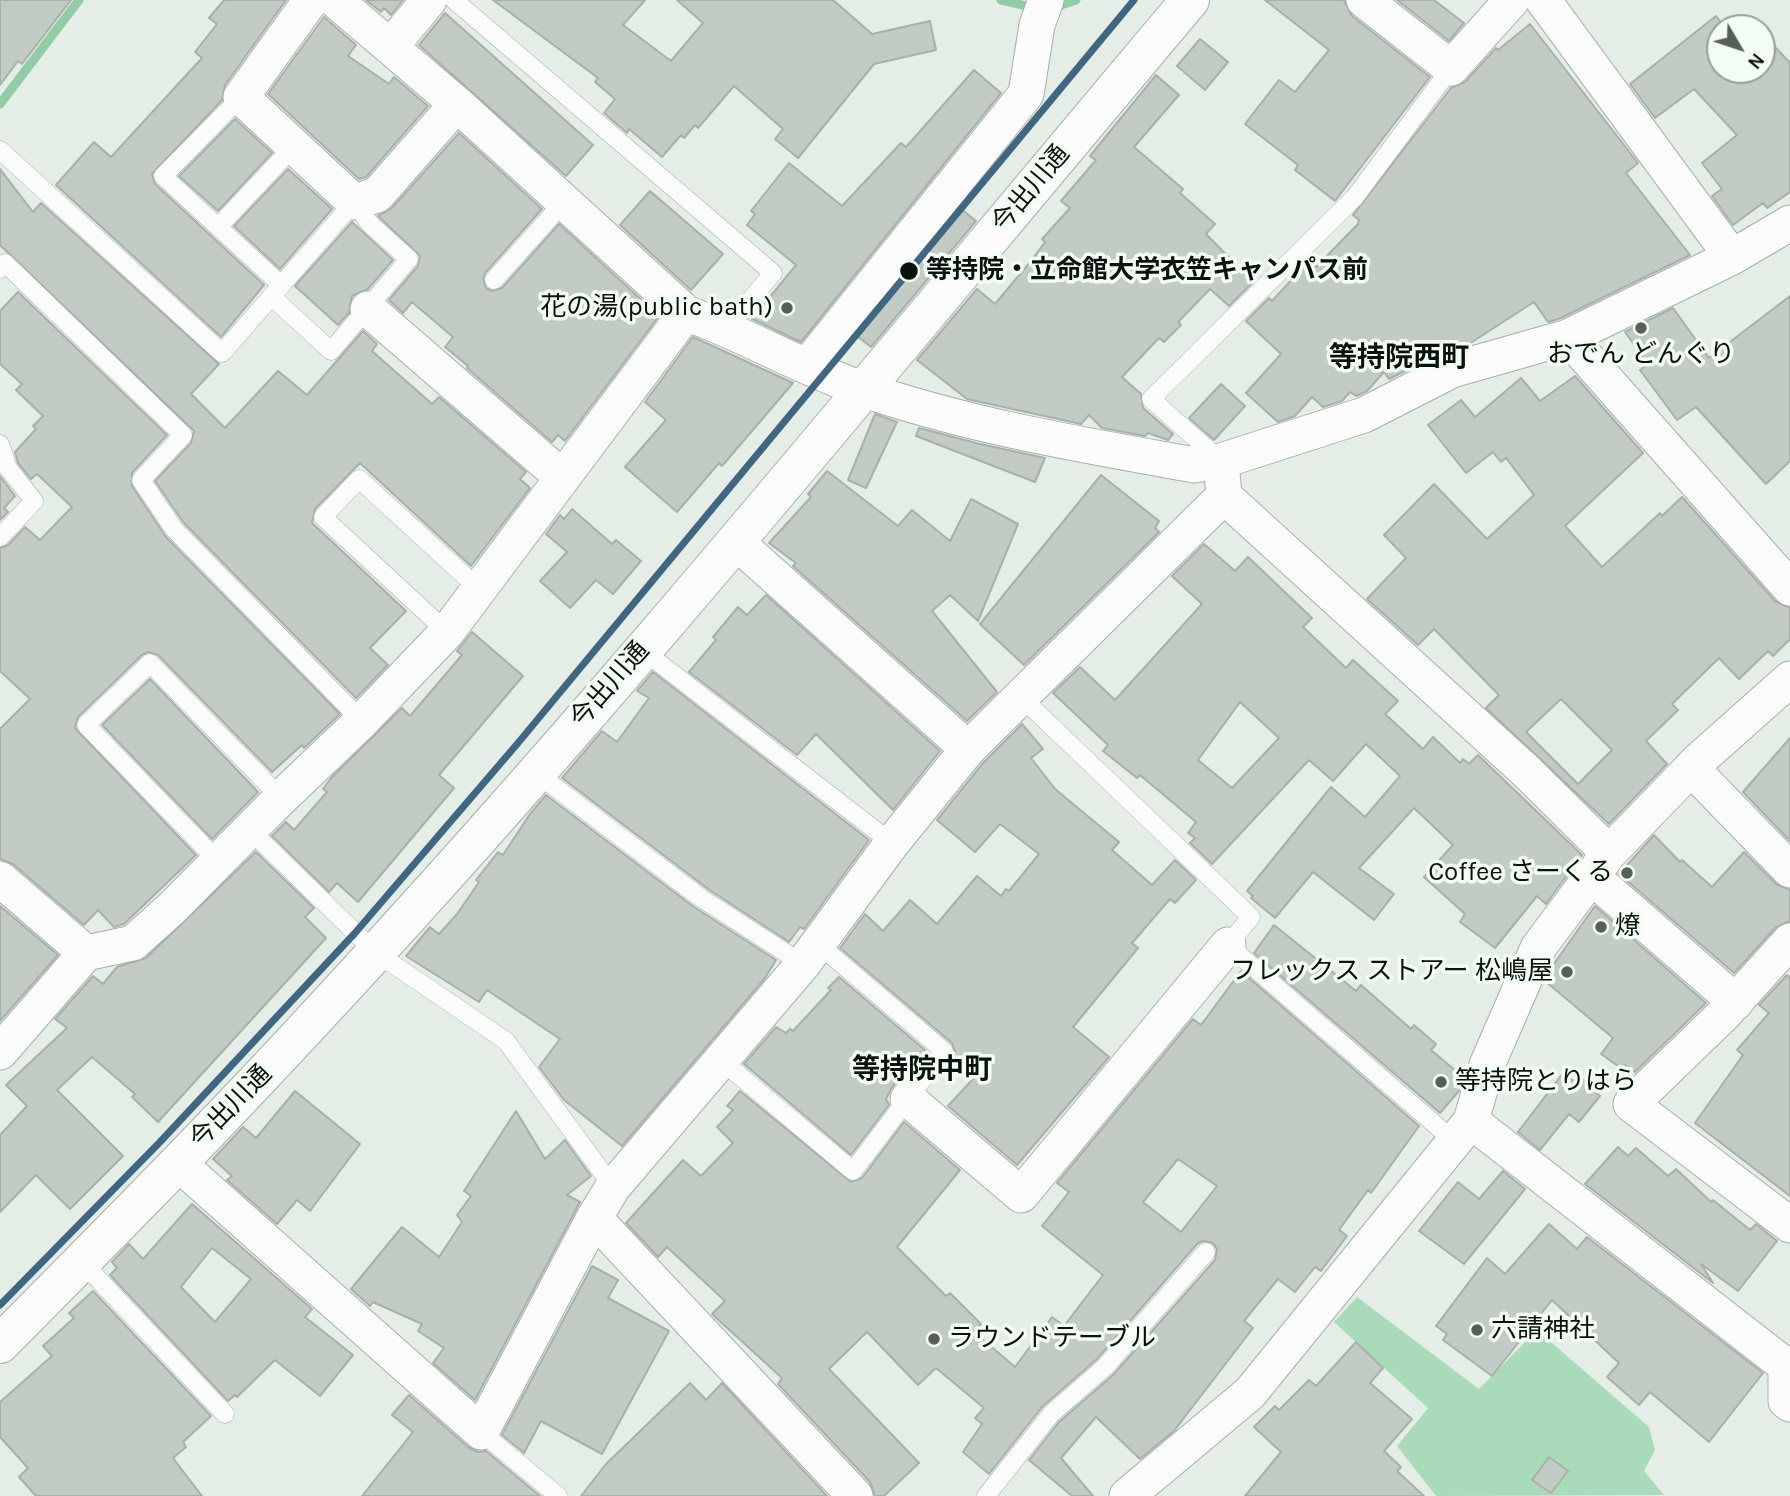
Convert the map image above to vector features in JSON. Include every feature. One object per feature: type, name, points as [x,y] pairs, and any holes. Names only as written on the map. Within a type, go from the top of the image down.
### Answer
[{"type":"street","points":[[311,0],[241,97],[354,202],[377,195],[457,104]]},
{"type":"street","points":[[335,0],[457,104],[686,313],[727,328],[862,389],[1031,435],[1194,465],[1221,461],[1364,415],[1452,370],[1569,337],[1732,257],[1790,223]]},
{"type":"street","points":[[391,46],[429,0]]},
{"type":"street","name":"今出川通","points":[[0,1344],[178,1163],[375,952],[536,772],[735,541],[1190,0]]},
{"type":"street","points":[[1364,0],[1451,68],[1512,0]]},
{"type":"street","points":[[1543,0],[1732,257]]},
{"type":"street","points":[[808,365],[1026,94],[1041,13]]},
{"type":"street","points":[[368,309],[562,477]]},
{"type":"street","points":[[0,1052],[86,953],[133,943],[362,722],[447,632],[686,313]]},
{"type":"street","points":[[1569,337],[1790,588]]},
{"type":"street","points":[[1221,461],[1224,496],[1526,771],[1601,865],[1736,1002]]},
{"type":"street","points":[[178,1163],[481,1432],[613,1187],[722,1062],[810,954],[892,843],[968,749],[1023,699],[1224,496]]},
{"type":"street","points":[[735,541],[968,749]]},
{"type":"street","points":[[1127,1496],[1251,1393],[1463,1131],[1487,1065],[1538,948],[1601,865],[1691,768],[1790,679]]},
{"type":"street","points":[[1691,768],[1790,870]]},
{"type":"street","points":[[0,879],[86,953]]},
{"type":"street","points":[[1790,941],[1736,1002],[1631,1104],[1790,1225]]},
{"type":"street","points":[[908,1098],[1021,1195],[1228,944]]},
{"type":"street","points":[[1463,1131],[1786,1366],[1786,1401],[1790,1404]]},
{"type":"street","points":[[594,1218],[855,1496]]},
{"type":"lane","points":[[454,0],[774,273],[727,328]]},
{"type":"lane","points":[[1221,461],[1151,399],[1355,197],[1451,68]]},
{"type":"lane","points":[[0,150],[222,353],[276,291],[354,202],[370,225],[409,259],[331,351],[276,291],[218,227],[163,176],[241,97]]},
{"type":"lane","points":[[218,227],[294,146]]},
{"type":"lane","points":[[494,280],[563,203]]},
{"type":"lane","points":[[0,269],[5,263],[183,435],[141,481],[174,529],[362,722]]},
{"type":"lane","points":[[0,444],[8,468],[34,501],[0,537]]},
{"type":"lane","points":[[447,632],[323,517],[359,480],[479,589]]},
{"type":"lane","points":[[641,649],[892,843]]},
{"type":"lane","points":[[218,862],[86,724],[150,663],[281,798]]},
{"type":"lane","points":[[1023,699],[1251,916],[1228,944],[1463,1131]]},
{"type":"lane","points":[[536,772],[701,898],[810,954],[944,1051],[853,1171],[722,1062]]},
{"type":"lane","points":[[250,830],[375,952],[506,1041],[613,1187]]},
{"type":"lane","points":[[986,1496],[1051,1414],[1105,1367],[1206,1252]]},
{"type":"lane","points":[[82,1262],[225,1414]]},
{"type":"lane","points":[[481,1432],[558,1496]]},
{"type":"green space","points":[[1357,1297],[1479,1389],[1537,1330],[1649,1427],[1655,1450],[1644,1471],[1664,1495],[1436,1496],[1397,1446],[1428,1408],[1334,1322]]},
{"type":"building","points":[[0,0],[71,0],[22,64],[18,61],[0,85]]},
{"type":"building","points":[[224,0],[286,0],[225,85],[222,100],[152,174],[155,184],[264,285],[221,337],[56,185],[94,142],[111,157],[202,58],[195,52],[217,24],[209,18]]},
{"type":"building","points":[[366,0],[403,0],[391,15],[384,8],[381,12]]},
{"type":"building","points":[[493,0],[645,0],[623,25],[671,61],[703,23],[677,0],[833,0],[872,34],[930,21],[936,50],[874,64],[798,158],[775,139],[783,129],[734,86],[698,128],[695,125],[684,138],[681,135],[662,157],[629,129],[627,133],[604,113],[615,99],[595,82],[598,78]]},
{"type":"building","points":[[1265,0],[1344,0],[1352,16],[1430,77],[1335,201],[1295,170],[1298,165],[1245,124],[1279,80],[1295,92],[1329,50]]},
{"type":"building","points":[[1397,0],[1434,0],[1464,23],[1449,41]]},
{"type":"building","points":[[445,13],[593,145],[566,176],[419,45]]},
{"type":"building","points":[[324,17],[356,45],[348,56],[389,84],[394,77],[428,106],[366,177],[359,179],[268,94]]},
{"type":"building","points":[[1530,24],[1638,163],[1626,173],[1690,255],[1548,322],[1534,302],[1469,344],[1443,352],[1389,379],[1384,372],[1367,391],[1356,396],[1350,392],[1342,401],[1323,407],[1312,397],[1295,416],[1278,422],[1246,393],[1281,354],[1246,321],[1269,298],[1272,301],[1309,261],[1316,267],[1358,224],[1359,220],[1353,215],[1451,88],[1465,82],[1496,48],[1498,50]]},
{"type":"building","points":[[1706,24],[1706,84],[1776,84],[1776,48],[1790,63],[1790,192],[1767,208],[1763,203],[1733,225],[1712,196],[1722,189],[1702,163],[1737,135],[1694,89],[1655,118],[1630,84]]},
{"type":"building","points":[[1200,39],[1228,62],[1205,90],[1177,66]]},
{"type":"building","points":[[974,70],[1001,93],[801,342],[752,319],[796,265],[747,225],[755,214],[751,211],[789,163],[842,206],[901,143],[906,147]]},
{"type":"building","points":[[1156,75],[1179,95],[1134,147],[1183,189],[1180,193],[1215,224],[1206,234],[1253,282],[1229,306],[1210,289],[1178,322],[1181,325],[1164,342],[1159,338],[1122,377],[1141,394],[1143,408],[1173,434],[1168,440],[1148,433],[1145,436],[1102,428],[1089,415],[1081,424],[967,399],[917,360],[977,289],[995,304],[1045,242],[1042,239],[1070,208],[1061,201],[1096,160],[1090,156]]},
{"type":"building","points":[[235,119],[272,153],[218,211],[179,176]]},
{"type":"building","points":[[459,133],[542,209],[486,272],[483,278],[486,288],[492,291],[502,288],[559,224],[659,316],[565,441],[558,435],[552,442],[467,368],[468,366],[445,347],[453,337],[412,302],[403,313],[389,300],[418,266],[420,256],[378,216],[392,208]]},
{"type":"building","points":[[0,169],[33,212],[41,203],[219,364],[191,394],[225,428],[278,371],[307,395],[363,331],[377,344],[372,351],[432,404],[439,397],[526,472],[520,479],[530,488],[471,566],[360,463],[315,509],[312,523],[406,611],[370,648],[388,665],[356,698],[183,522],[155,481],[191,443],[194,431],[0,245]]},
{"type":"building","points":[[288,169],[332,209],[280,269],[234,226]]},
{"type":"building","points":[[650,191],[723,254],[691,290],[620,225]]},
{"type":"building","points":[[960,208],[976,221],[871,347],[857,336]]},
{"type":"building","points":[[352,222],[393,260],[368,289],[352,296],[349,313],[338,325],[295,286]]},
{"type":"building","points":[[18,292],[167,435],[132,473],[132,486],[166,537],[340,714],[304,748],[302,745],[272,772],[158,655],[148,652],[142,655],[78,717],[75,728],[196,855],[124,924],[114,927],[98,910],[84,925],[13,864],[0,859],[0,729],[30,699],[0,671],[0,548],[8,545],[25,527],[40,540],[72,507],[37,474],[31,479],[18,463],[15,452],[36,429],[33,426],[43,416],[16,390],[22,384],[0,364],[0,311]]},
{"type":"building","points":[[1790,296],[1790,461],[1766,484],[1696,407],[1677,420],[1640,370],[1648,364],[1625,332],[1673,308],[1709,358]]},
{"type":"building","points":[[693,337],[793,383],[722,466],[719,463],[677,512],[625,467],[666,420],[645,402]]},
{"type":"building","points":[[1575,376],[1643,453],[1565,526],[1602,567],[1660,513],[1662,516],[1682,497],[1775,601],[1790,608],[1790,639],[1773,656],[1768,651],[1739,679],[1719,658],[1672,704],[1678,710],[1646,741],[1667,764],[1609,824],[1486,708],[1499,695],[1434,629],[1418,645],[1367,599],[1406,558],[1384,535],[1434,484],[1487,539],[1534,495],[1506,458],[1501,462],[1493,452],[1466,473],[1428,425],[1461,400],[1475,417],[1521,378],[1540,401]],"holes":[[[1561,699],[1612,750],[1578,784],[1526,732]]]},
{"type":"building","points":[[1221,384],[1245,406],[1214,440],[1189,418]]},
{"type":"building","points":[[875,414],[897,422],[866,488],[848,480]]},
{"type":"building","points":[[919,428],[1045,458],[1035,482],[916,436]]},
{"type":"building","points":[[827,471],[898,526],[912,510],[950,541],[971,499],[1018,524],[978,621],[950,595],[932,611],[997,692],[967,721],[793,566],[796,563],[769,543],[811,497],[808,494]]},
{"type":"building","points":[[1101,475],[1159,521],[1155,528],[1159,532],[1024,665],[980,624]]},
{"type":"building","points":[[0,476],[15,496],[4,508],[8,512],[0,520]]},
{"type":"building","points":[[572,509],[612,544],[616,540],[641,561],[613,594],[596,580],[570,608],[540,581],[567,552],[546,534],[560,515],[564,519]]},
{"type":"building","points":[[1204,544],[1235,571],[1248,557],[1312,618],[1303,627],[1346,668],[1353,660],[1398,701],[1385,714],[1423,749],[1433,737],[1460,763],[1463,759],[1469,764],[1478,755],[1582,855],[1546,904],[1537,896],[1495,948],[1460,922],[1465,914],[1424,877],[1453,845],[1414,808],[1359,868],[1394,894],[1374,920],[1313,872],[1275,918],[1251,898],[1253,896],[1247,891],[1331,787],[1365,817],[1400,776],[1366,744],[1333,781],[1309,760],[1212,864],[1190,843],[1195,838],[1188,833],[1196,822],[1140,775],[1137,778],[1103,751],[1108,745],[1053,693],[1080,667],[1115,700],[1202,604],[1172,576]],"holes":[[[1240,702],[1279,738],[1232,788],[1198,760]]]},
{"type":"building","points":[[766,595],[940,751],[893,810],[816,734],[797,755],[689,672],[716,640],[713,637],[738,607],[747,615]]},
{"type":"building","points":[[472,632],[523,676],[439,775],[454,788],[358,902],[337,883],[329,892],[272,836],[286,822],[294,830],[327,792],[323,789],[332,777],[402,708],[410,716],[462,655],[457,651]]},
{"type":"building","points":[[653,672],[869,840],[804,929],[800,927],[789,942],[708,889],[562,778],[602,731],[617,742],[649,698],[637,691]]},
{"type":"building","points":[[150,679],[258,792],[212,839],[102,725]]},
{"type":"building","points":[[1022,724],[1043,749],[1031,758],[1055,789],[1119,842],[1112,850],[1152,885],[1175,860],[1196,880],[1175,903],[1170,899],[1132,943],[1138,948],[1073,1027],[1109,1057],[1017,1165],[948,1106],[973,1079],[952,1060],[955,1052],[952,1043],[840,948],[865,914],[883,931],[910,900],[937,924],[977,876],[1001,896],[1006,889],[1009,891],[1039,854],[1000,824],[975,852],[937,820],[983,763]]},
{"type":"building","points":[[1790,738],[1790,841],[1743,792]]},
{"type":"building","points":[[546,795],[694,907],[776,960],[765,978],[622,1146],[564,1100],[539,1067],[560,1039],[487,990],[479,1002],[406,956],[430,927],[439,934],[457,914],[479,882],[476,880],[498,852],[503,855]]},
{"type":"building","points":[[1654,835],[1680,862],[1682,860],[1712,887],[1744,852],[1776,884],[1790,890],[1790,921],[1775,928],[1734,973],[1619,874]]},
{"type":"building","points":[[256,852],[314,908],[305,917],[326,938],[158,1122],[132,1097],[135,1094],[92,1057],[57,1090],[123,1156],[70,1209],[36,1175],[0,1212],[0,1135],[27,1106],[6,1085],[67,1028],[55,1019],[93,976],[103,984],[117,967],[146,958]]},
{"type":"building","points":[[0,906],[58,955],[0,1021]]},
{"type":"building","points":[[1595,906],[1706,1003],[1635,1072],[1625,1065],[1622,1069],[1601,1054],[1613,1038],[1545,981],[1553,965]]},
{"type":"building","points":[[1274,925],[1356,991],[1361,985],[1411,1029],[1414,1025],[1436,1044],[1431,1050],[1463,1077],[1459,1091],[1440,1113],[1254,953]]},
{"type":"building","points":[[1241,971],[1419,1126],[1371,1193],[1368,1190],[1339,1230],[1347,1236],[1321,1271],[1315,1267],[1295,1292],[1278,1279],[1244,1321],[1253,1328],[1174,1431],[1140,1459],[1096,1417],[1061,1458],[1093,1496],[1072,1496],[1029,1460],[1059,1422],[1113,1375],[1215,1260],[1217,1249],[1213,1243],[1203,1241],[1197,1244],[1097,1359],[1042,1407],[989,1474],[963,1452],[982,1424],[975,1418],[984,1408],[936,1368],[918,1385],[867,1332],[829,1369],[919,1463],[884,1496],[875,1496],[870,1482],[778,1384],[782,1378],[712,1314],[725,1301],[667,1247],[658,1257],[626,1223],[683,1160],[701,1176],[733,1143],[717,1127],[733,1110],[727,1106],[740,1091],[851,1182],[862,1178],[904,1122],[960,1170],[897,1247],[946,1296],[950,1293],[981,1324],[974,1332],[1015,1367],[1052,1317],[1064,1326],[1103,1275],[1042,1226],[1069,1192],[1057,1183],[1193,1019],[1201,1025]],"holes":[[[1178,1159],[1217,1186],[1181,1232],[1143,1202]]]},
{"type":"building","points":[[1787,975],[1790,978],[1790,1196],[1695,1123],[1743,1055],[1737,1050],[1769,1013],[1759,1005]]},
{"type":"building","points":[[839,977],[925,1050],[892,1087],[886,1099],[889,1105],[851,1155],[744,1064],[776,1027],[786,1033],[790,1029],[793,1031],[831,990],[828,988]]},
{"type":"building","points":[[1563,1073],[1578,1084],[1582,1079],[1600,1096],[1579,1122],[1569,1114],[1540,1150],[1518,1132]]},
{"type":"building","points":[[295,1091],[360,1144],[310,1211],[297,1200],[277,1224],[227,1180],[232,1176],[213,1159],[243,1127],[256,1138]]},
{"type":"building","points":[[516,1111],[545,1159],[565,1140],[591,1176],[567,1195],[580,1202],[475,1400],[433,1363],[444,1348],[418,1331],[422,1324],[373,1302],[370,1306],[351,1289],[402,1227],[439,1257],[462,1222],[457,1215],[471,1196],[464,1191]]},
{"type":"building","points":[[1618,1147],[1628,1156],[1636,1148],[1668,1176],[1676,1169],[1711,1202],[1713,1200],[1750,1230],[1756,1224],[1777,1241],[1738,1291],[1701,1264],[1713,1283],[1585,1184]]},
{"type":"building","points":[[1503,1171],[1525,1189],[1464,1264],[1419,1231],[1458,1182],[1479,1199]]},
{"type":"building","points":[[192,1204],[312,1309],[305,1317],[353,1355],[320,1396],[275,1360],[237,1397],[235,1395],[228,1401],[110,1275],[117,1268],[112,1262],[129,1244],[143,1259]],"holes":[[[212,1248],[251,1279],[215,1322],[181,1287]]]},
{"type":"building","points":[[1549,1224],[1577,1249],[1587,1237],[1763,1373],[1709,1442],[1650,1392],[1639,1405],[1607,1377],[1619,1363],[1552,1300],[1492,1376],[1443,1340],[1447,1334],[1436,1326],[1487,1258],[1505,1274]]},
{"type":"building","points":[[592,1266],[618,1280],[608,1298],[669,1331],[602,1454],[541,1421],[524,1453],[502,1435]]},
{"type":"building","points":[[93,1291],[211,1416],[183,1442],[186,1447],[173,1458],[202,1496],[36,1496],[19,1477],[28,1468],[0,1437],[0,1402],[52,1356],[43,1346],[74,1318],[69,1313]]},
{"type":"building","points":[[1356,1342],[1383,1368],[1370,1383],[1412,1419],[1384,1451],[1401,1467],[1397,1471],[1424,1496],[1245,1496],[1281,1452],[1254,1427],[1275,1406],[1279,1410],[1309,1380],[1316,1386]]},
{"type":"building","points":[[690,1383],[706,1400],[722,1383],[827,1496],[581,1496],[606,1464]]},
{"type":"building","points":[[409,1395],[468,1447],[478,1452],[486,1451],[540,1496],[362,1496],[413,1432],[392,1415]]},
{"type":"building","points":[[1549,1457],[1568,1471],[1551,1493],[1532,1480]]},
{"type":"waterway","points":[[0,104],[79,0]]},
{"type":"waterway","points":[[1001,0],[1034,8]]},
{"type":"waterway","points":[[1052,8],[1076,0]]},
{"type":"transit line","points":[[0,1305],[160,1142],[355,933],[518,743],[1134,0]]},
{"type":"place","name":"等持院・立命館大学衣笠キャンパス前","points":[[909,271]]},
{"type":"place","name":"花の湯(public bath)","points":[[787,308]]},
{"type":"place","name":"おでん どんぐり","points":[[1641,328]]},
{"type":"place","name":"Coffee さーくる","points":[[1627,873]]},
{"type":"place","name":"燎","points":[[1601,927]]},
{"type":"place","name":"フレックス ストアー 松嶋屋","points":[[1567,972]]},
{"type":"place","name":"等持院とりはら","points":[[1441,1082]]},
{"type":"place","name":"六請神社","points":[[1477,1330]]},
{"type":"place","name":"ラウンドテーブル","points":[[934,1339]]},
{"type":"district","name":"等持院西町","points":[[1399,358]]},
{"type":"district","name":"等持院中町","points":[[922,1070]]}]
